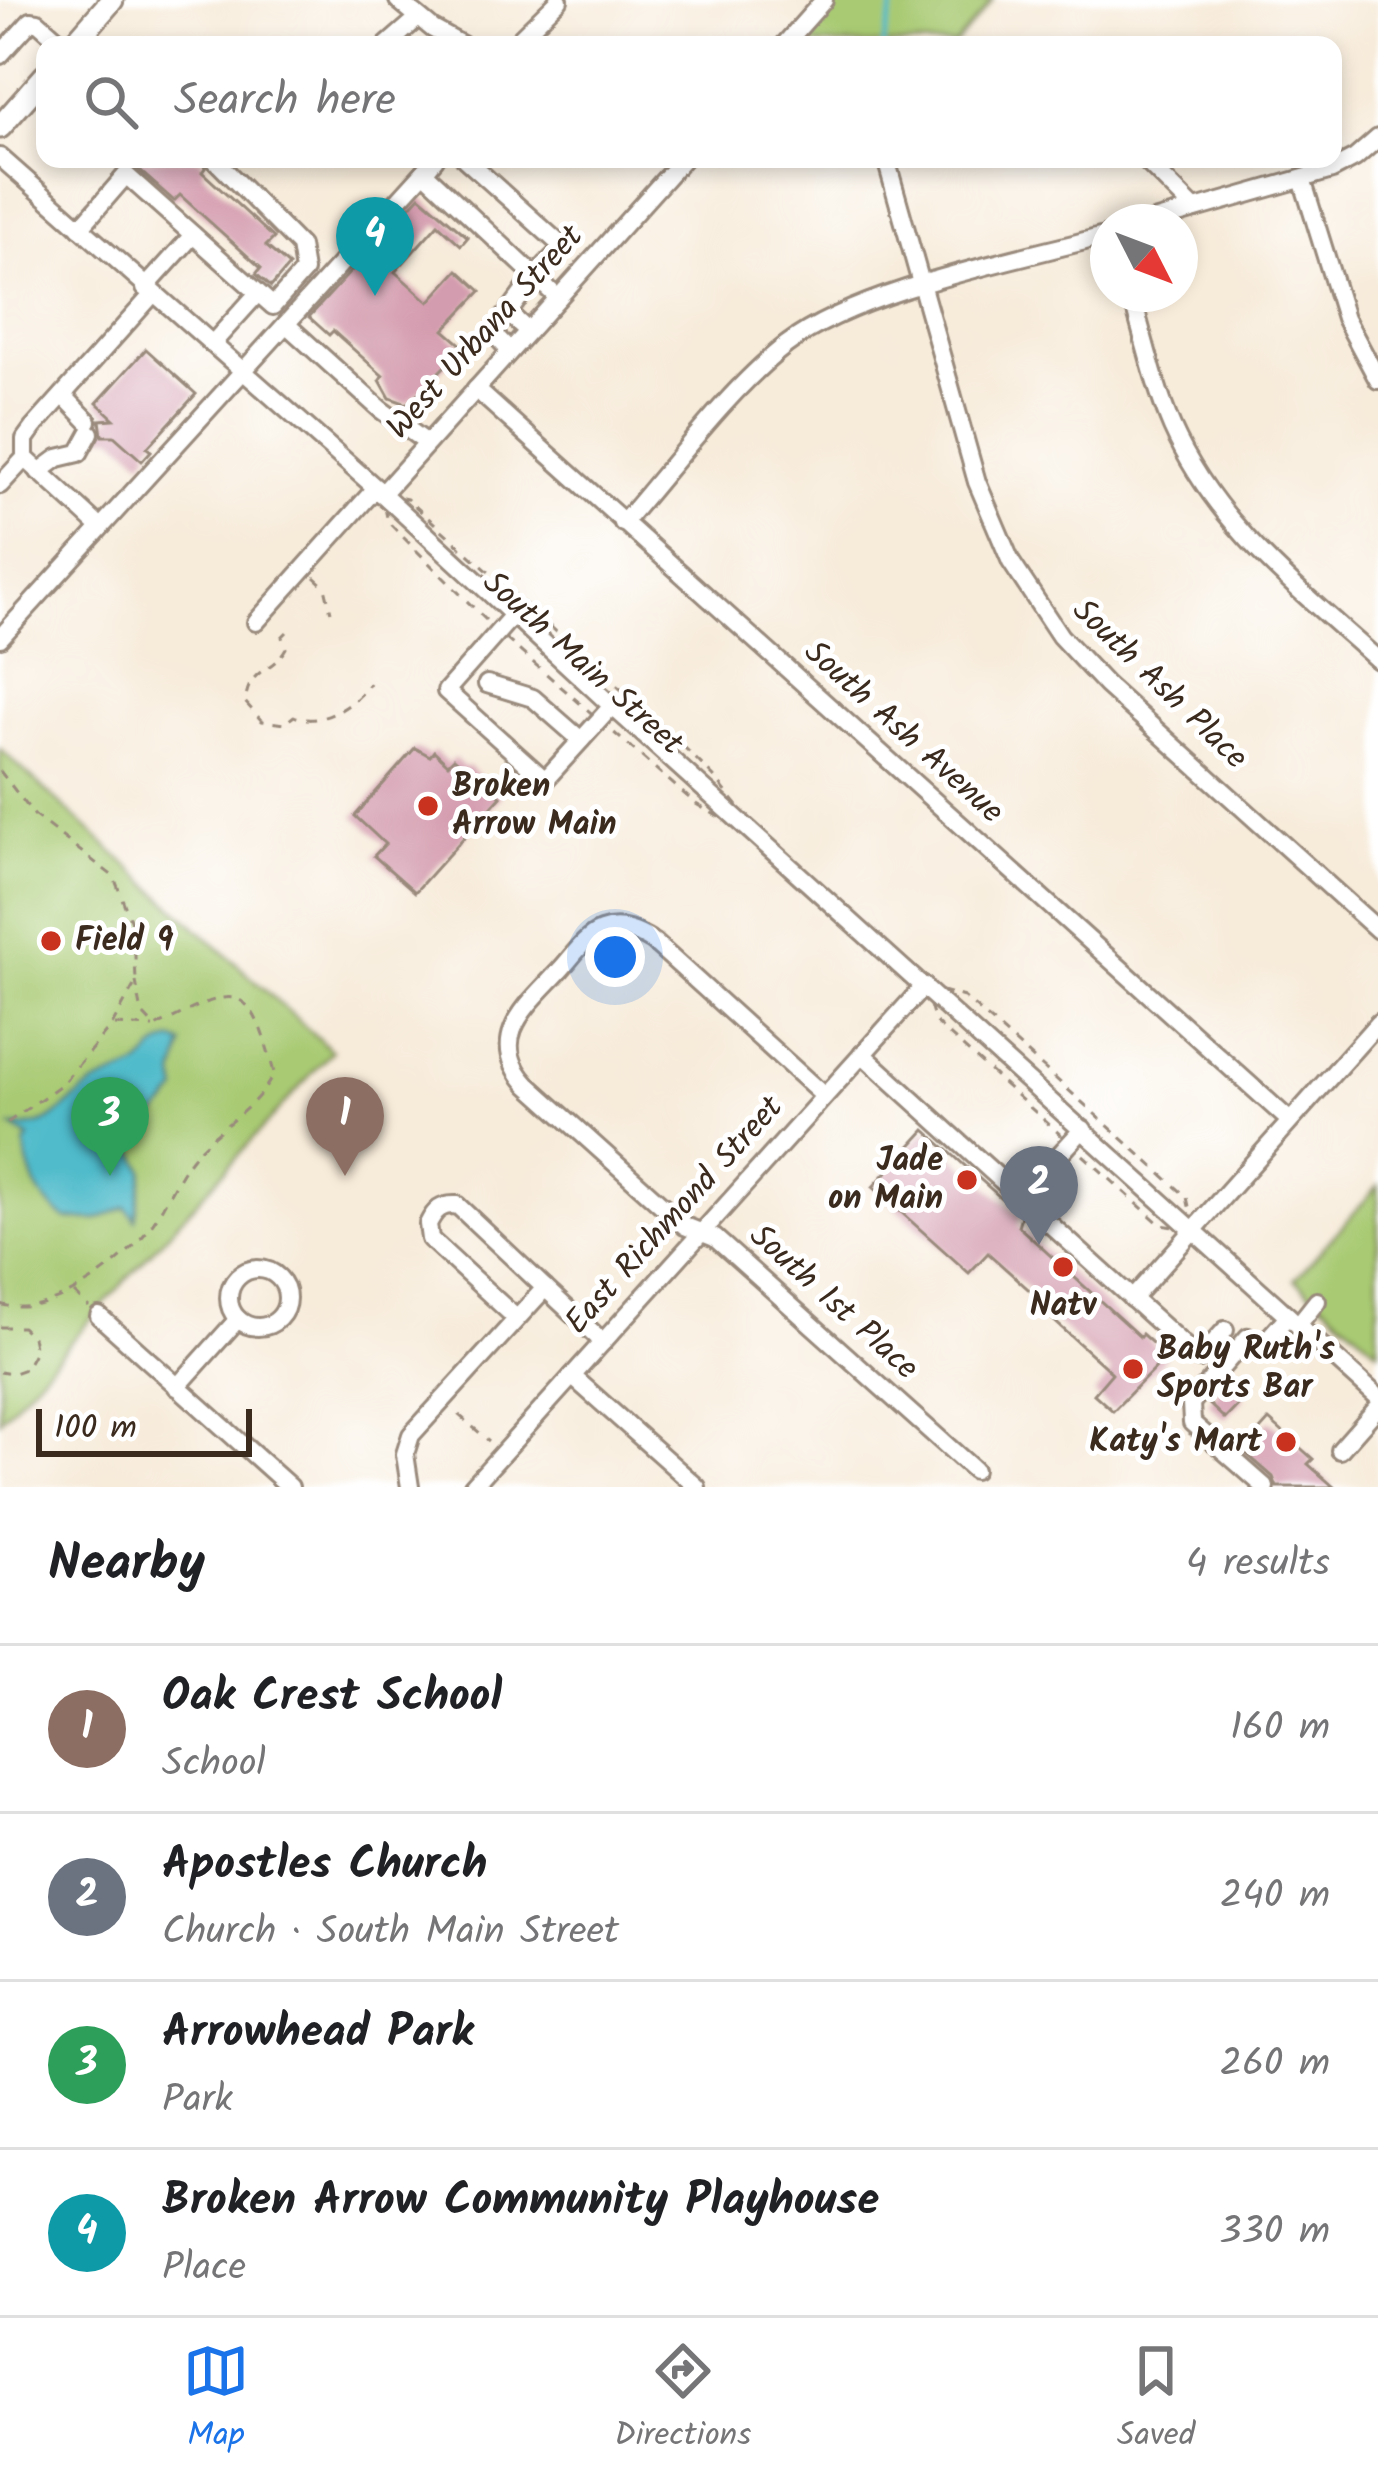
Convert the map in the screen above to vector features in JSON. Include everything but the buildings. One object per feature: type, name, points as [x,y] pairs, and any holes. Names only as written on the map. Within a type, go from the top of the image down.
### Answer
[{"type":"main road","points":[[82,36],[112,0]]},
{"type":"main road","points":[[0,127],[36,86]]},
{"type":"street","points":[[398,0],[447,36]]},
{"type":"street","points":[[522,36],[559,0]]},
{"type":"street","points":[[792,36],[824,0]]},
{"type":"street","points":[[397,36],[418,18]]},
{"type":"street","points":[[0,55],[31,21],[63,36]]},
{"type":"street","points":[[1342,166],[1378,138]]},
{"type":"street","name":"South Main Street","points":[[0,157],[379,491],[1378,1397]]},
{"type":"street","points":[[80,228],[126,175],[272,306],[304,271],[300,246],[223,168]]},
{"type":"street","points":[[0,638],[426,168]]},
{"type":"street","points":[[432,168],[558,298]]},
{"type":"street","points":[[475,168],[563,247],[492,332],[510,352]]},
{"type":"street","name":"West Urbana Street","points":[[256,622],[427,443],[675,168]]},
{"type":"street","name":"South Ash Place","points":[[889,168],[985,504],[1034,600],[1106,685],[1378,930]]},
{"type":"street","points":[[1153,168],[1189,204]]},
{"type":"street","points":[[1198,208],[1336,168]]},
{"type":"street","points":[[1302,179],[1346,319],[1378,380]]},
{"type":"street","points":[[0,485],[25,458],[25,439],[193,235]]},
{"type":"street","points":[[623,523],[746,383],[788,344],[839,314],[1090,240]]},
{"type":"street","points":[[212,344],[258,293]]},
{"type":"street","points":[[1136,312],[1170,422],[1216,504],[1257,551],[1378,661]]},
{"type":"street","points":[[508,313],[528,331]]},
{"type":"street","points":[[286,324],[380,409],[427,443]]},
{"type":"street","name":"South Ash Avenue","points":[[476,389],[1291,1121]]},
{"type":"street","points":[[39,472],[58,458],[79,453],[89,427],[63,394]]},
{"type":"street","points":[[25,458],[100,527]]},
{"type":"street","points":[[513,615],[446,691],[545,780],[612,706]]},
{"type":"street","points":[[487,684],[533,698],[581,740]]},
{"type":"street","name":"South 1st Place","points":[[824,1096],[640,933],[611,928],[591,936],[523,1011],[510,1033],[509,1050],[520,1077],[685,1226],[719,1241],[974,1470]]},
{"type":"street","name":"East Richmond Street","points":[[472,1487],[924,986]]},
{"type":"street","points":[[1132,1299],[1378,1023]]},
{"type":"street","points":[[862,1054],[1198,1359],[1225,1330]]},
{"type":"street","points":[[1020,1198],[1083,1130]]},
{"type":"street","points":[[516,1318],[430,1239],[428,1224],[437,1209],[457,1205],[603,1342]]},
{"type":"street","points":[[410,1487],[405,1454],[411,1435],[545,1288]]},
{"type":"street","points":[[1265,1487],[1192,1423],[1191,1403],[1248,1337],[1264,1343],[1318,1301]]},
{"type":"street","points":[[99,1316],[290,1487]]},
{"type":"street","points":[[177,1387],[238,1319]]},
{"type":"street","points":[[572,1376],[697,1487]]},
{"type":"street","points":[[1340,1450],[1378,1407]]},
{"type":"path","name":"South Main Street","points":[[379,491],[388,522],[498,632],[696,804],[772,848]]},
{"type":"path","points":[[304,568],[325,586],[331,612]]},
{"type":"path","points":[[287,632],[282,637],[283,656],[252,676],[246,693],[245,702],[262,721],[284,724],[294,716],[302,720],[335,712],[350,705],[370,683]]},
{"type":"path","points":[[0,771],[34,816],[114,877],[134,930],[142,1013],[155,1027]]},
{"type":"path","points":[[0,1128],[62,1084],[112,1025],[136,982]]},
{"type":"path","points":[[924,986],[964,997],[1125,1140],[1187,1197],[1194,1230],[1161,1226],[1011,1091]]},
{"type":"path","points":[[0,1304],[22,1309],[40,1306],[72,1292],[142,1238],[192,1158],[263,1096],[274,1072],[254,1014],[238,998],[221,994],[155,1027],[112,1025]]},
{"type":"path","points":[[72,1292],[99,1316]]},
{"type":"path","points":[[0,1327],[22,1328],[32,1337],[35,1351],[25,1370],[0,1372]]},
{"type":"path","points":[[459,1415],[493,1446]]},
{"type":"green space","points":[[837,0],[993,0],[963,36],[805,36]]},
{"type":"green space","points":[[0,749],[332,1051],[0,1420]]},
{"type":"green space","points":[[1378,1186],[1378,1350],[1295,1279]]},
{"type":"water","points":[[174,1040],[183,1045],[175,1076],[178,1091],[133,1148],[144,1170],[135,1219],[126,1207],[96,1220],[66,1219],[36,1186],[25,1144],[29,1138],[13,1127],[49,1120],[93,1086],[137,1067]]},
{"type":"waterway","points":[[885,36],[895,0]]},
{"type":"place","name":"Broken Arrow Community Playhouse","points":[[375,296]]},
{"type":"place","name":"Broken Arrow Main","points":[[428,806]]},
{"type":"place","name":"Field 9","points":[[51,941]]},
{"type":"place","name":"Arrowhead Park","points":[[110,1176]]},
{"type":"place","name":"Oak Crest School","points":[[345,1176]]},
{"type":"place","name":"Jade on Main","points":[[967,1180]]},
{"type":"place","name":"Apostles Church","points":[[1039,1245]]},
{"type":"place","name":"Natv","points":[[1063,1267]]},
{"type":"place","name":"Baby Ruth's Sports Bar","points":[[1133,1369]]},
{"type":"place","name":"Katy's Mart","points":[[1286,1442]]}]
